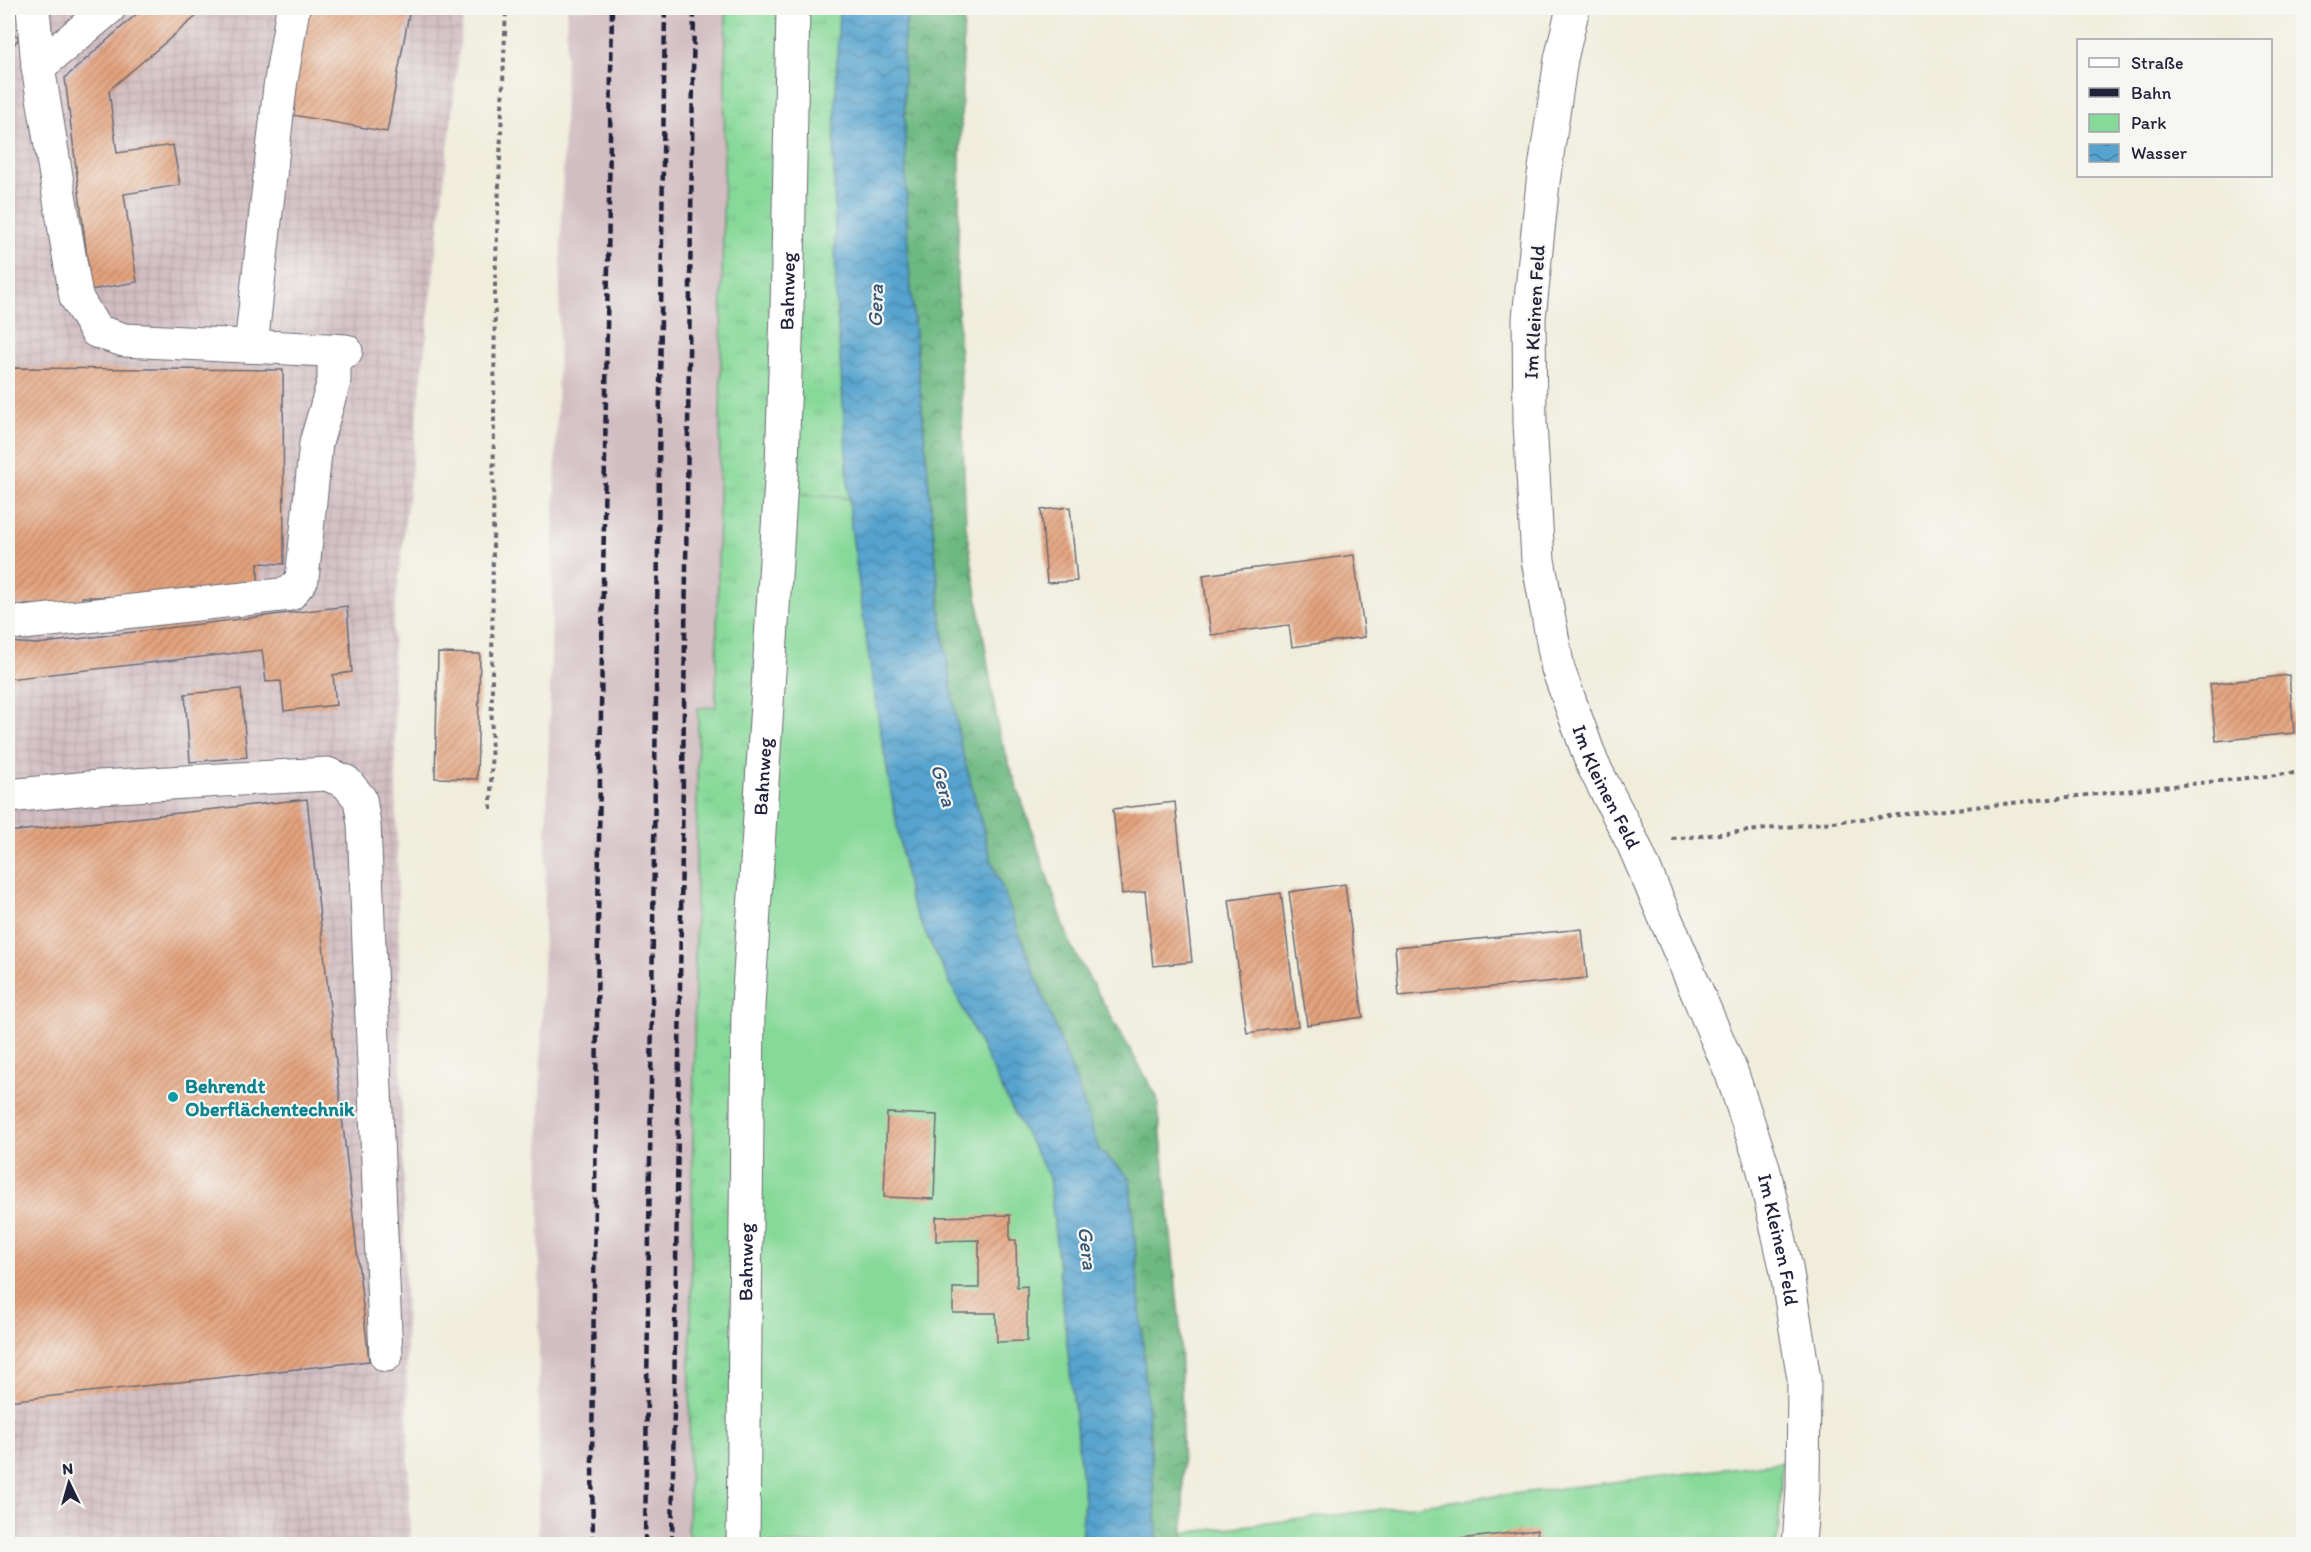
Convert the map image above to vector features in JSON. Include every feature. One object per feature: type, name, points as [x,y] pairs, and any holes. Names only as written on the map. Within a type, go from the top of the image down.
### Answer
[{"type":"street","points":[[8,621],[23,623],[290,594],[302,579],[316,443],[340,351],[124,340],[96,331],[76,297],[38,67],[33,8]]},
{"type":"street","points":[[38,67],[109,8]]},
{"type":"street","points":[[251,346],[280,87],[294,8]]},
{"type":"street","name":"Bahnweg","points":[[743,1545],[748,1005],[782,465],[793,8]]},
{"type":"street","name":"Im Kleinen Feld","points":[[1573,8],[1561,59],[1545,170],[1529,318],[1530,423],[1538,560],[1558,669],[1592,763],[1633,843],[1732,1074],[1762,1167],[1786,1267],[1804,1379],[1803,1490],[1798,1545]]},
{"type":"street","points":[[8,796],[99,787],[327,774],[346,782],[360,798],[364,824],[386,1355]]},
{"type":"path","points":[[491,808],[495,285],[506,8]]},
{"type":"path","points":[[1633,843],[2304,772]]},
{"type":"shaded area","points":[[8,8],[464,8],[393,629],[410,1544],[8,1544]]},
{"type":"shaded area","points":[[567,8],[726,8],[716,708],[698,708],[688,1544],[538,1544],[540,1092]]},
{"type":"green space","points":[[726,8],[839,8],[834,161],[836,295],[849,498],[771,493],[735,1544],[688,1544],[698,708],[716,707]]},
{"type":"green space","points":[[908,8],[964,8],[957,280],[966,527],[999,734],[1071,946],[1157,1097],[1180,1325],[1184,1544],[1158,1544],[1130,1178],[1099,1150],[1077,1084],[991,859],[960,743],[942,626],[908,257],[903,46]]},
{"type":"green space","points":[[771,493],[849,498],[873,687],[910,901],[1009,1103],[1049,1177],[1084,1500],[1081,1544],[735,1544]]},
{"type":"green space","points":[[1782,1462],[1778,1544],[1184,1544],[1183,1533]]},
{"type":"water","name":"Gera","points":[[839,8],[908,8],[903,46],[908,257],[942,626],[960,743],[991,859],[1077,1084],[1099,1150],[1130,1178],[1158,1544],[1081,1544],[1084,1499],[1049,1177],[1009,1103],[910,901],[873,687],[851,526],[836,295],[834,161]]},
{"type":"building","points":[[143,8],[206,8],[109,90],[117,153],[173,145],[180,185],[124,194],[137,282],[91,290],[65,78]]},
{"type":"building","points":[[307,8],[410,8],[387,132],[287,114]]},
{"type":"building","points":[[8,28],[19,38],[8,52]]},
{"type":"building","points":[[8,368],[283,370],[284,564],[258,563],[258,585],[213,597],[82,597],[82,605],[8,605]]},
{"type":"building","points":[[1070,507],[1077,581],[1047,583],[1041,510]]},
{"type":"building","points":[[1354,555],[1365,637],[1292,647],[1289,625],[1211,635],[1203,575]]},
{"type":"building","points":[[347,606],[352,672],[333,675],[336,705],[284,711],[281,681],[266,682],[262,650],[8,679],[8,642],[36,644]]},
{"type":"building","points":[[438,653],[480,654],[477,779],[435,778]]},
{"type":"building","points":[[2289,675],[2294,733],[2216,741],[2210,684]]},
{"type":"building","points":[[241,689],[247,757],[190,762],[185,694]]},
{"type":"building","name":"Behrendt Oberflächentechnik","points":[[307,799],[369,1361],[8,1401],[8,832]]},
{"type":"building","points":[[1175,802],[1192,962],[1153,966],[1145,891],[1122,894],[1113,809]]},
{"type":"building","points":[[1345,884],[1363,1017],[1307,1025],[1289,892]]},
{"type":"building","points":[[1281,893],[1298,1026],[1247,1033],[1229,900]]},
{"type":"building","points":[[1582,929],[1587,978],[1399,996],[1395,947]]},
{"type":"building","points":[[887,1113],[937,1115],[934,1199],[884,1197]]},
{"type":"building","points":[[1010,1215],[1010,1240],[1016,1240],[1017,1287],[1027,1286],[1027,1341],[997,1342],[996,1313],[953,1313],[953,1288],[979,1288],[979,1240],[936,1241],[936,1217]]},
{"type":"building","points":[[1537,1530],[1539,1544],[1460,1544],[1460,1539]]},
{"type":"railway","points":[[593,1544],[599,841],[612,8]]},
{"type":"railway","points":[[645,1544],[665,8]]},
{"type":"railway","points":[[672,1544],[694,8]]},
{"type":"place","name":"Behrendt Oberflächentechnik","points":[[173,1097]]}]
